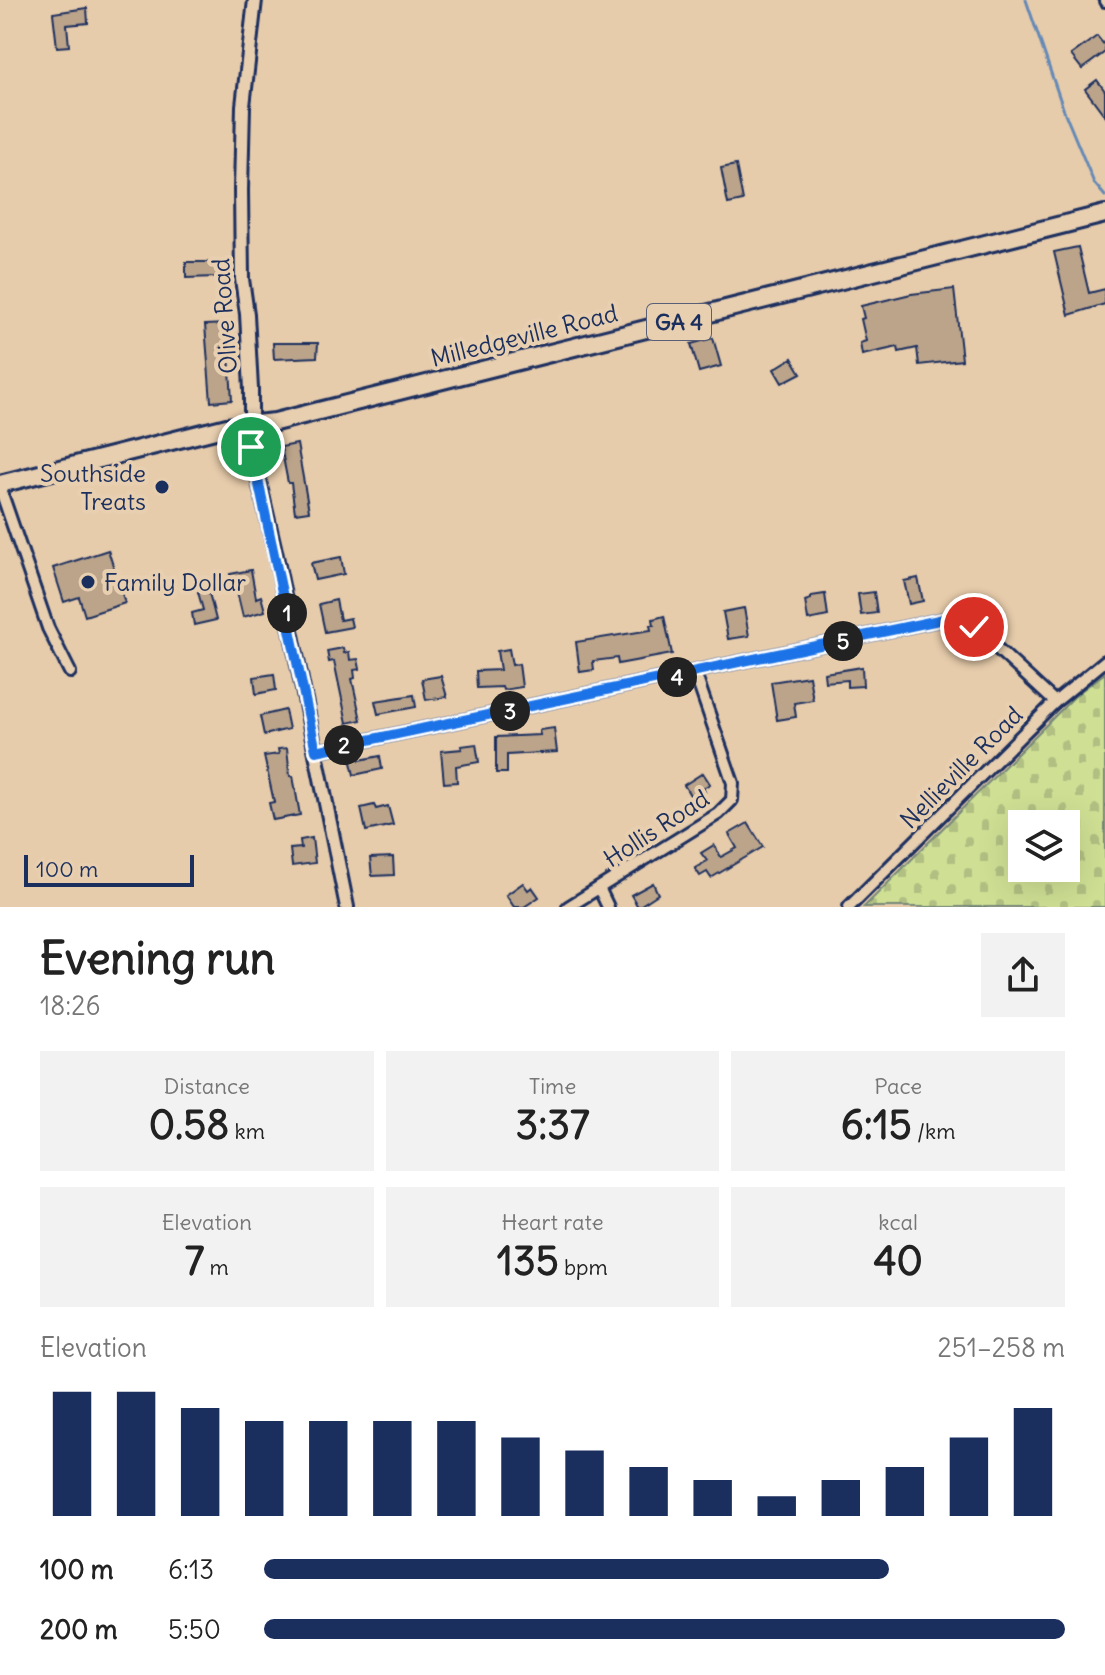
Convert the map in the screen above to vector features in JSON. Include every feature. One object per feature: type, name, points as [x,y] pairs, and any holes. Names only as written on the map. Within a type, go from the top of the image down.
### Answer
[{"type":"main road","name":"Milledgeville Road","points":[[0,486],[227,427],[275,422],[1105,214]]},
{"type":"street","name":"Olive Road","points":[[255,0],[243,106],[241,190],[242,279],[247,314],[251,447],[347,907]]},
{"type":"street","points":[[0,486],[48,628],[70,672]]},
{"type":"street","points":[[316,751],[944,619],[974,627],[1055,702]]},
{"type":"street","name":"Nellieville Road","points":[[849,907],[1055,702],[1105,661]]},
{"type":"street","name":"Hollis Road","points":[[568,907],[718,814],[732,800],[733,783],[695,673]]},
{"type":"street","points":[[599,888],[608,907]]},
{"type":"green space","points":[[1105,673],[1105,907],[864,907],[1077,694]]},
{"type":"building","points":[[87,8],[88,23],[67,25],[69,46],[57,47],[53,13]]},
{"type":"building","points":[[1097,36],[1105,46],[1105,52],[1082,69],[1071,55]]},
{"type":"building","points":[[1097,80],[1105,91],[1105,116],[1085,89]]},
{"type":"building","points":[[736,165],[743,201],[728,204],[721,168]]},
{"type":"building","points":[[1078,247],[1089,293],[1105,289],[1105,304],[1069,315],[1054,252]]},
{"type":"building","points":[[186,262],[217,262],[217,277],[186,278]]},
{"type":"building","points":[[954,289],[962,360],[919,365],[917,348],[899,352],[898,347],[862,355],[860,343],[866,341],[861,306],[911,294]]},
{"type":"building","points":[[227,324],[232,400],[211,402],[205,325]]},
{"type":"building","points":[[713,338],[721,366],[699,372],[691,344]]},
{"type":"building","points":[[273,343],[318,343],[317,357],[274,359]]},
{"type":"building","points":[[792,358],[801,373],[782,383],[774,369]]},
{"type":"building","points":[[297,444],[309,511],[295,513],[281,447]]},
{"type":"building","name":"Family Dollar","points":[[108,550],[125,603],[85,616],[79,597],[64,602],[53,568]]},
{"type":"building","points":[[341,557],[344,574],[315,580],[311,563]]},
{"type":"building","points":[[251,570],[256,598],[261,596],[265,611],[243,617],[230,574]]},
{"type":"building","points":[[918,578],[923,601],[909,604],[904,581]]},
{"type":"building","points":[[208,589],[216,620],[194,625],[192,613],[203,610],[198,592]]},
{"type":"building","points":[[874,592],[877,613],[861,615],[858,594]]},
{"type":"building","points":[[825,594],[828,616],[808,620],[805,601],[811,596]]},
{"type":"building","points":[[336,600],[340,620],[350,618],[352,627],[325,632],[319,604]]},
{"type":"building","points":[[744,608],[749,636],[728,639],[723,612]]},
{"type":"building","points":[[664,616],[672,654],[618,664],[617,658],[593,661],[594,670],[580,672],[576,642],[651,630],[653,619]]},
{"type":"building","points":[[343,648],[344,653],[349,652],[350,660],[358,659],[360,669],[354,670],[355,678],[352,679],[361,720],[347,723],[334,661],[329,662],[327,651]]},
{"type":"building","points":[[509,649],[512,665],[519,664],[522,687],[503,690],[502,687],[477,688],[476,671],[500,670],[497,651]]},
{"type":"building","points":[[862,667],[863,686],[847,687],[847,680],[825,682],[824,673]]},
{"type":"building","points":[[274,674],[276,690],[256,694],[254,677]]},
{"type":"building","points":[[441,676],[447,697],[426,700],[422,679]]},
{"type":"building","points":[[809,676],[813,700],[794,703],[796,717],[777,720],[771,682]]},
{"type":"building","points":[[414,695],[416,707],[378,714],[375,701]]},
{"type":"building","points":[[285,710],[289,729],[264,735],[260,716]]},
{"type":"building","points":[[554,728],[557,752],[507,755],[507,773],[496,773],[496,737],[540,735],[539,730]]},
{"type":"building","points":[[476,744],[479,762],[456,766],[457,782],[444,783],[441,751]]},
{"type":"building","points":[[287,748],[300,815],[273,820],[269,803],[274,802],[264,756],[279,754],[278,749]]},
{"type":"building","points":[[359,756],[360,760],[380,756],[382,769],[354,775],[350,758]]},
{"type":"building","points":[[703,773],[710,784],[693,800],[684,785]]},
{"type":"building","points":[[374,805],[376,809],[388,806],[393,825],[366,831],[361,808]]},
{"type":"building","points":[[748,823],[763,847],[711,878],[707,872],[700,876],[695,868],[707,861],[701,853],[714,845],[721,857],[737,848],[729,834]]},
{"type":"building","points":[[312,838],[315,863],[292,866],[290,849],[301,848],[300,840]]},
{"type":"building","points":[[393,857],[394,875],[372,876],[370,858]]},
{"type":"building","points":[[523,883],[528,890],[532,887],[539,897],[524,907],[514,907],[506,895]]},
{"type":"building","points":[[653,883],[658,894],[638,907],[631,895]]},
{"type":"waterway","points":[[1026,0],[1064,111],[1094,183],[1105,196]]},
{"type":"place","name":"Southside Treats","points":[[162,487]]},
{"type":"place","name":"Family Dollar","points":[[88,582]]},
{"type":"route","points":[[251,447],[316,751],[944,619],[974,627]]}]
